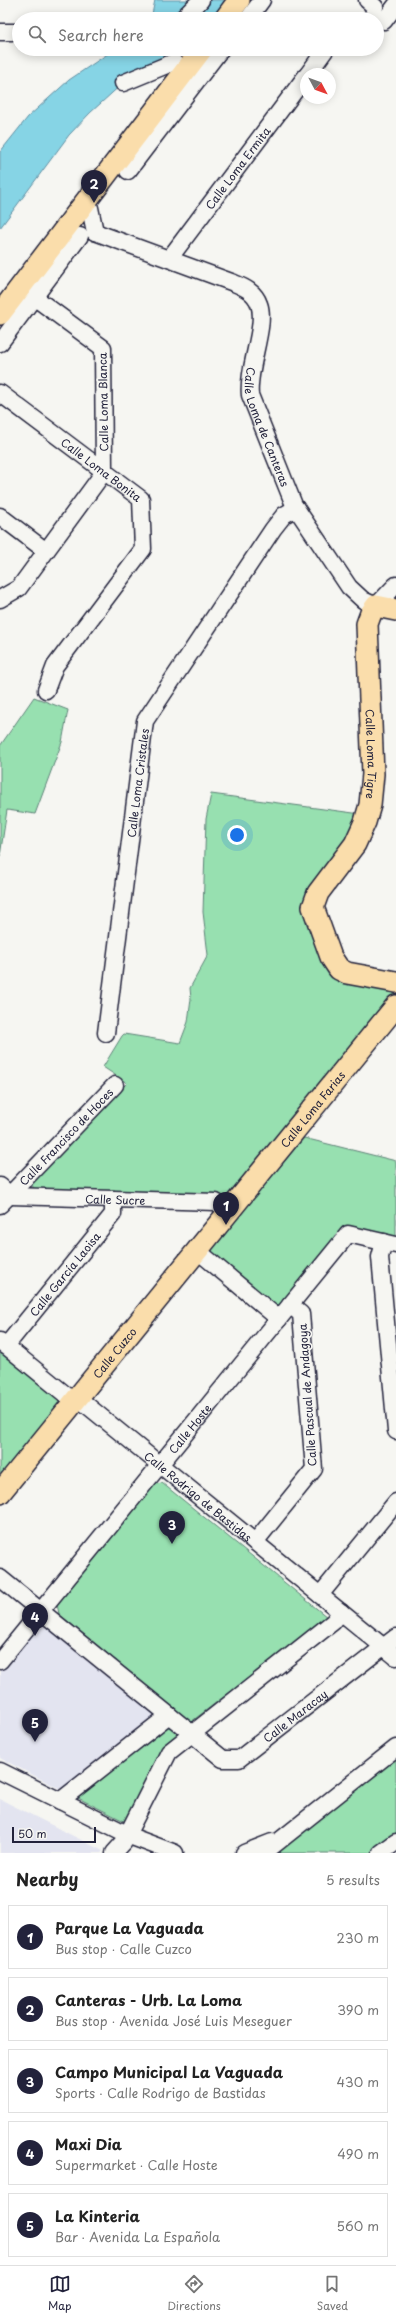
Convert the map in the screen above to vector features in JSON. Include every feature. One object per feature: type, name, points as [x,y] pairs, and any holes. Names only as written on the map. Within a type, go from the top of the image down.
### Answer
[{"type":"main road","points":[[230,12],[239,0]]},
{"type":"main road","points":[[0,314],[81,231],[84,203],[197,56]]},
{"type":"main road","name":"Calle Loma Tigre","points":[[386,608],[370,613],[366,630],[373,774],[370,804],[365,822],[355,844],[318,893],[313,907],[331,957],[339,969],[348,973],[396,982]]},
{"type":"main road","name":"Calle Loma Farias","points":[[229,1212],[396,1006]]},
{"type":"main road","name":"Calle Cuzco","points":[[0,1493],[229,1212]]},
{"type":"street","points":[[189,12],[201,0]]},
{"type":"street","points":[[253,12],[262,0]]},
{"type":"street","points":[[367,0],[375,7],[378,12]]},
{"type":"street","points":[[384,18],[396,5]]},
{"type":"street","points":[[0,32],[12,32]]},
{"type":"street","points":[[128,171],[216,56]]},
{"type":"street","points":[[312,68],[321,56]]},
{"type":"street","points":[[123,83],[174,62],[185,71]]},
{"type":"street","name":"Calle Loma Ermita","points":[[170,259],[300,84]]},
{"type":"street","points":[[0,343],[81,231]]},
{"type":"street","name":"Calle Loma de Canteras","points":[[81,231],[170,259],[243,286],[250,291],[259,303],[261,317],[249,377],[250,395],[296,508],[349,587],[363,600],[386,608]]},
{"type":"street","name":"Calle Loma Blanca","points":[[34,297],[103,348],[104,472]]},
{"type":"street","name":"Calle Loma Bonita","points":[[0,393],[141,499],[143,548],[55,666],[46,690]]},
{"type":"street","points":[[0,599],[19,588],[104,472]]},
{"type":"street","name":"Calle Loma Cristales","points":[[106,1033],[145,721],[273,529],[284,515],[296,508]]},
{"type":"street","points":[[0,516],[46,551]]},
{"type":"street","points":[[386,608],[396,585]]},
{"type":"street","name":"Calle Francisco de Hoces","points":[[3,1195],[115,1085]]},
{"type":"street","name":"Calle Sucre","points":[[3,1195],[216,1202],[229,1212]]},
{"type":"street","name":"Calle García Laoisa","points":[[3,1343],[113,1214],[113,1199]]},
{"type":"street","name":"Calle Hoste","points":[[0,1661],[348,1234],[390,1244]]},
{"type":"street","points":[[390,1244],[380,1257],[396,1430]]},
{"type":"street","points":[[198,1251],[279,1318]]},
{"type":"street","name":"Calle Pascual de Andagoya","points":[[255,1542],[314,1469],[301,1314],[290,1305]]},
{"type":"street","name":"Calle Rodrigo de Bastidas","points":[[3,1343],[71,1398],[78,1398],[342,1612],[390,1642],[396,1657]]},
{"type":"street","points":[[320,1595],[396,1502]]},
{"type":"street","name":"Calle Maracay","points":[[0,1578],[223,1759],[239,1759],[390,1642]]},
{"type":"street","points":[[122,1843],[169,1752],[191,1733],[333,1622],[342,1612]]},
{"type":"street","points":[[60,1801],[169,1715]]},
{"type":"street","points":[[264,1853],[287,1833],[396,1748]]},
{"type":"street","points":[[0,1771],[60,1801],[122,1843],[175,1853]]},
{"type":"street","points":[[0,1780],[140,1853]]},
{"type":"street","points":[[244,1853],[269,1844],[287,1833]]},
{"type":"street","points":[[381,1853],[396,1842]]},
{"type":"street","points":[[167,1853],[175,1853]]},
{"type":"shaded area","points":[[37,1616],[164,1719],[70,1794],[0,1758],[0,1661]]},
{"type":"shaded area","points":[[0,1799],[103,1851],[101,1853],[0,1853]]},
{"type":"green space","points":[[34,697],[68,710],[62,742],[35,814],[7,810],[0,856],[0,746]]},
{"type":"green space","points":[[211,794],[361,814],[315,890],[327,959],[396,988],[396,996],[229,1196],[34,1190],[31,1181],[127,1083],[103,1067],[122,1036],[124,1034],[180,1043],[188,1022],[191,999],[190,988],[208,955],[203,912],[206,819]]},
{"type":"green space","points":[[304,1138],[396,1161],[396,1238],[345,1226],[273,1314],[205,1257]]},
{"type":"green space","points":[[0,1348],[58,1395],[59,1405],[0,1477]]},
{"type":"green space","points":[[162,1483],[327,1617],[191,1722],[59,1614],[57,1604],[155,1484]]},
{"type":"green space","points":[[164,1719],[187,1738],[132,1825],[70,1794]]},
{"type":"green space","points":[[396,1748],[396,1842],[381,1853],[244,1853],[257,1849]]},
{"type":"water","points":[[155,0],[233,0],[224,12],[152,12]]},
{"type":"water","points":[[105,56],[181,56],[174,62],[123,83],[90,113],[69,135],[0,228],[0,152],[28,117],[69,80]]},
{"type":"place","name":"Canteras - Urb. La Loma","points":[[94,203]]},
{"type":"place","name":"Parque La Vaguada","points":[[226,1225]]},
{"type":"place","name":"Campo Municipal La Vaguada","points":[[172,1544]]},
{"type":"place","name":"Maxi Dia","points":[[35,1636]]},
{"type":"place","name":"La Kinteria","points":[[35,1742]]}]
